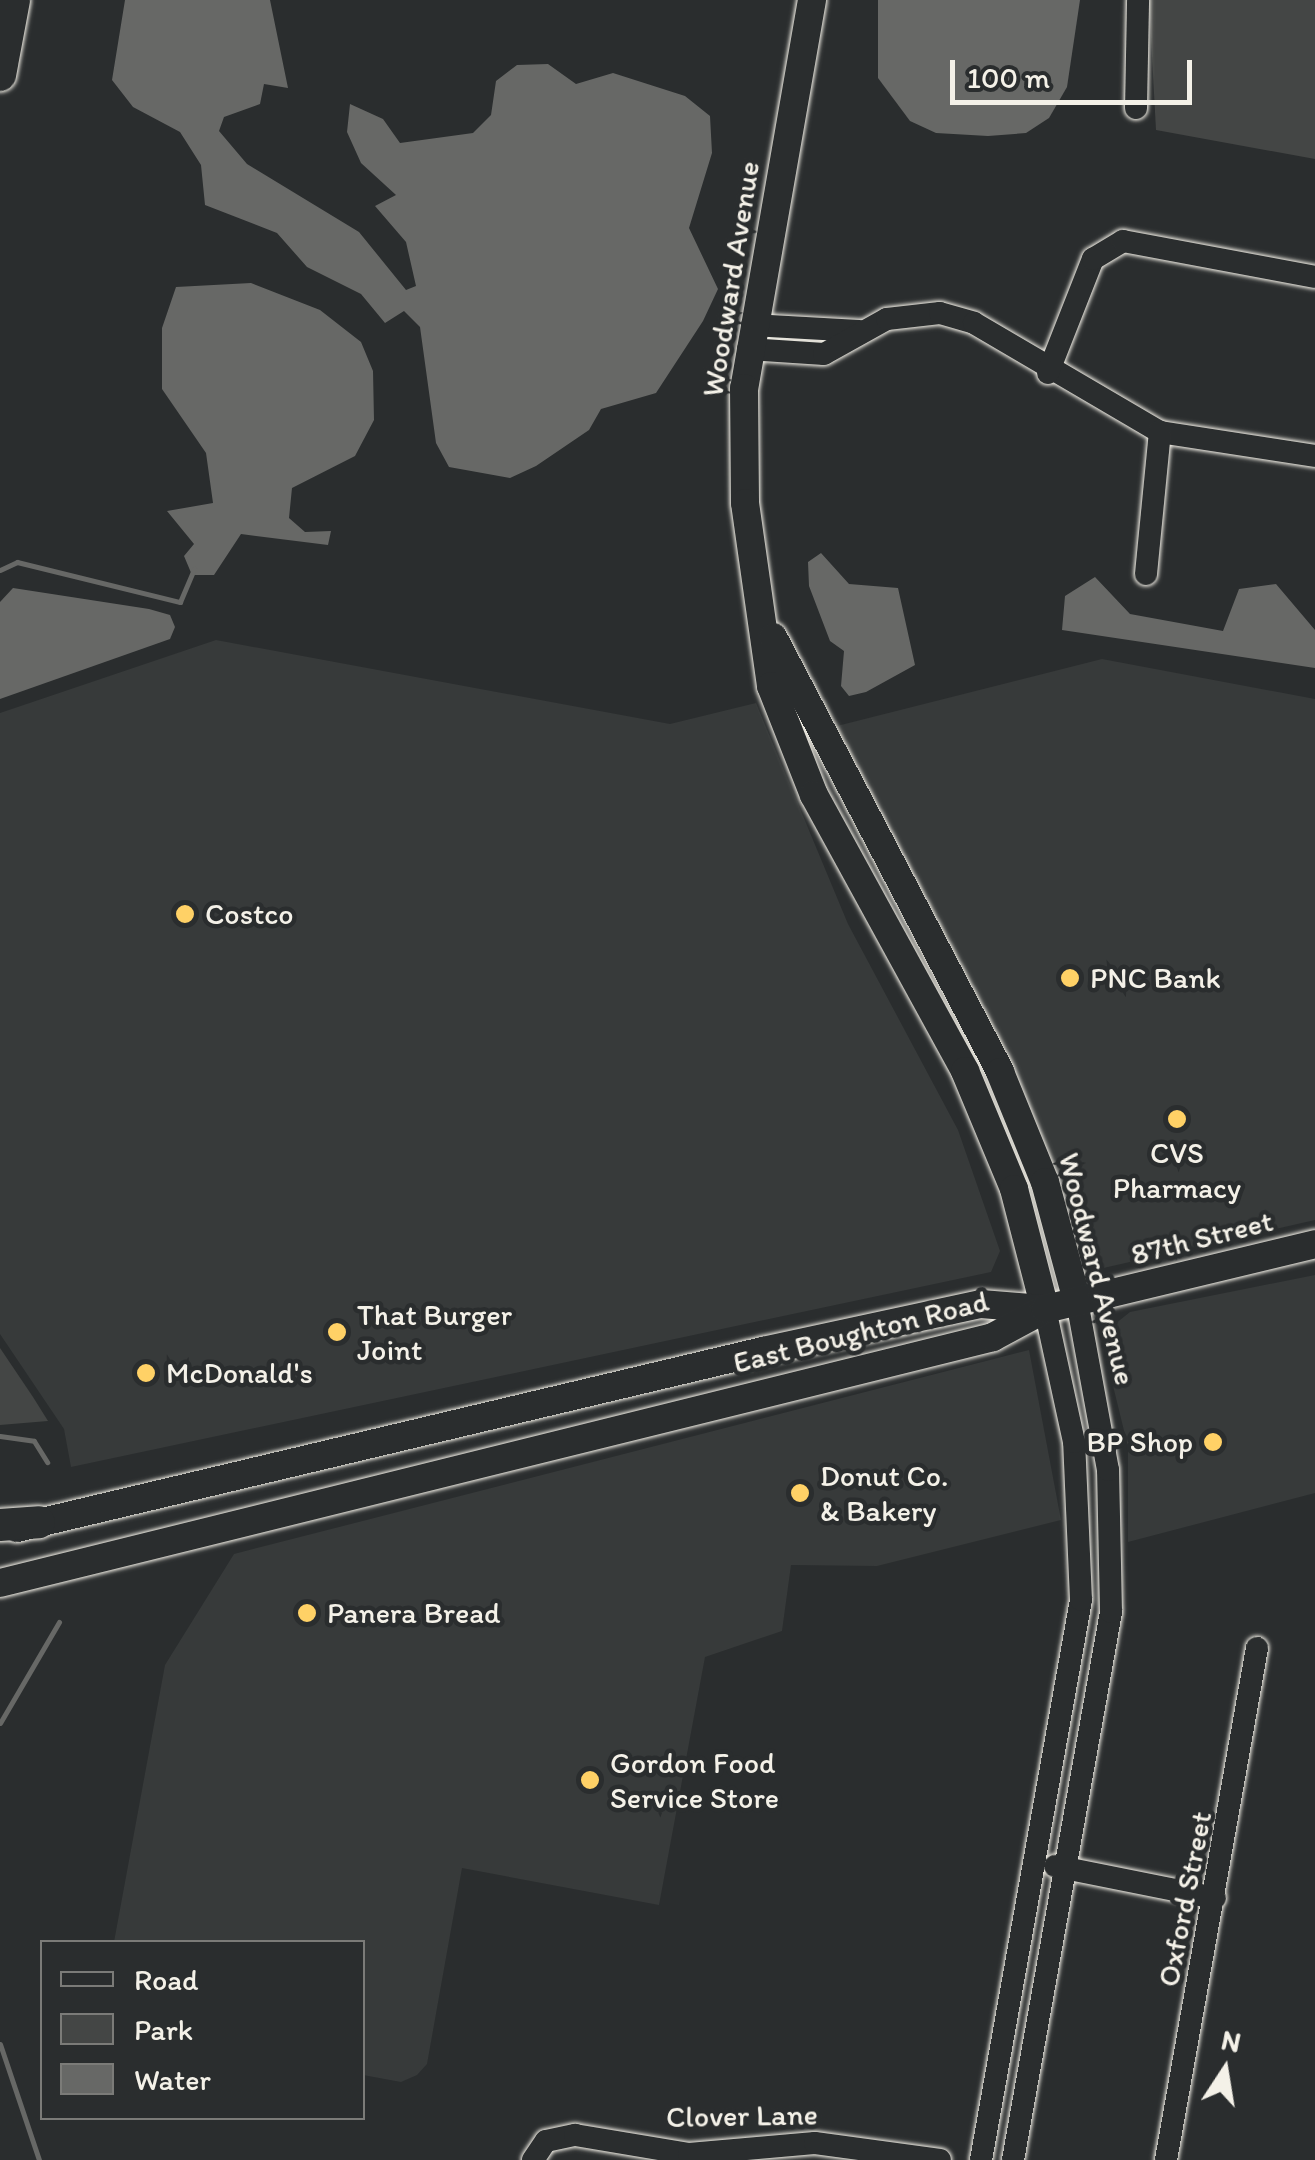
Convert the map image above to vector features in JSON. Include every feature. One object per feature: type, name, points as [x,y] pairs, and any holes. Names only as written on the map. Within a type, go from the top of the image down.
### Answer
[{"type":"highway","points":[[0,75],[14,0]]},
{"type":"highway","points":[[0,1528],[39,1522]]},
{"type":"main road","name":"Woodward Avenue","points":[[812,0],[750,337],[745,503],[768,628],[771,686],[788,734],[965,1071],[1014,1190],[1045,1309]]},
{"type":"main road","name":"Woodward Avenue","points":[[768,628],[1000,1072],[1045,1182],[1076,1301]]},
{"type":"main road","name":"87th Street","points":[[1045,1309],[1315,1244]]},
{"type":"main road","name":"East Boughton Road","points":[[39,1522],[523,1404],[982,1304],[1045,1309]]},
{"type":"main road","name":"East Boughton Road","points":[[0,1583],[514,1450],[993,1337],[1045,1309]]},
{"type":"street","points":[[1136,108],[1138,0]]},
{"type":"street","points":[[1048,373],[1093,259],[1123,241],[1315,277]]},
{"type":"street","points":[[750,337],[824,354],[867,329],[921,312],[958,316],[1048,373],[1160,432],[1315,456]]},
{"type":"street","points":[[1146,574],[1160,432]]},
{"type":"street","name":"Woodward Avenue","points":[[1013,2160],[1067,1869],[1113,1565],[1104,1428],[1076,1301]]},
{"type":"street","name":"Woodward Avenue","points":[[981,2160],[1037,1862],[1082,1565],[1074,1442],[1045,1309]]},
{"type":"street","name":"Oxford Street","points":[[1166,2160],[1258,1648]]},
{"type":"street","points":[[1037,1862],[1215,1898]]},
{"type":"street","name":"Clover Lane","points":[[540,2150],[575,2134],[689,2154],[849,2144],[940,2160]]},
{"type":"shaded area","points":[[216,640],[670,724],[756,703],[848,924],[958,1130],[1000,1251],[991,1272],[71,1467],[64,1429],[0,1334],[0,713]]},
{"type":"shaded area","points":[[1102,659],[1315,699],[1315,1220],[1099,1269],[1075,1254],[825,729]]},
{"type":"shaded area","points":[[1315,1275],[1315,1493],[1128,1542],[1128,1447],[1105,1353],[1110,1328],[1130,1312]]},
{"type":"shaded area","points":[[1029,1350],[1061,1520],[877,1566],[791,1565],[782,1631],[705,1657],[659,1905],[462,1868],[427,2064],[417,2075],[401,2082],[365,2075],[365,1940],[114,1940],[165,1665],[234,1554]]},
{"type":"green space","points":[[1149,0],[1315,0],[1315,159],[1156,130]]},
{"type":"green space","points":[[0,1348],[33,1397],[48,1421],[0,1425]]},
{"type":"water","points":[[125,0],[270,0],[288,88],[264,84],[260,104],[224,117],[219,131],[247,164],[359,232],[406,290],[416,286],[406,242],[375,206],[396,195],[361,163],[347,132],[350,104],[383,119],[400,143],[473,133],[491,115],[496,81],[517,65],[548,64],[576,84],[613,73],[685,96],[710,116],[712,153],[689,228],[718,289],[703,321],[656,393],[601,409],[589,430],[536,466],[510,478],[449,467],[436,443],[420,327],[404,311],[385,323],[361,294],[307,267],[277,233],[205,205],[201,165],[180,132],[133,107],[112,80]]},
{"type":"water","points":[[878,0],[1080,0],[1067,87],[1049,118],[1026,133],[936,133],[910,121],[878,78]]},
{"type":"water","points":[[251,283],[320,310],[361,342],[373,371],[374,420],[355,456],[292,488],[289,518],[305,532],[331,531],[328,545],[241,534],[214,575],[192,575],[184,556],[194,544],[167,511],[213,503],[206,453],[162,389],[162,328],[176,287]]},
{"type":"water","points":[[821,553],[849,584],[898,588],[915,665],[866,692],[849,696],[841,686],[844,651],[830,641],[809,586],[808,562]]},
{"type":"water","points":[[1095,577],[1130,614],[1223,631],[1239,589],[1276,584],[1315,630],[1315,668],[1062,630],[1065,596]]},
{"type":"water","points":[[13,588],[149,609],[170,615],[175,627],[170,639],[0,699],[0,602]]},
{"type":"waterway","points":[[0,570],[17,562],[180,602],[194,569]]},
{"type":"waterway","points":[[0,1436],[34,1441],[47,1462]]},
{"type":"waterway","points":[[0,1723],[59,1622]]},
{"type":"waterway","points":[[0,2044],[39,2160]]},
{"type":"place","name":"Costco","points":[[185,914]]},
{"type":"place","name":"PNC Bank","points":[[1070,978]]},
{"type":"place","name":"CVS Pharmacy","points":[[1177,1119]]},
{"type":"place","name":"That Burger Joint","points":[[337,1332]]},
{"type":"place","name":"McDonald's","points":[[146,1373]]},
{"type":"place","name":"BP Shop","points":[[1213,1442]]},
{"type":"place","name":"Donut Co. & Bakery","points":[[800,1493]]},
{"type":"place","name":"Panera Bread","points":[[307,1613]]},
{"type":"place","name":"Gordon Food Service Store","points":[[590,1780]]}]
